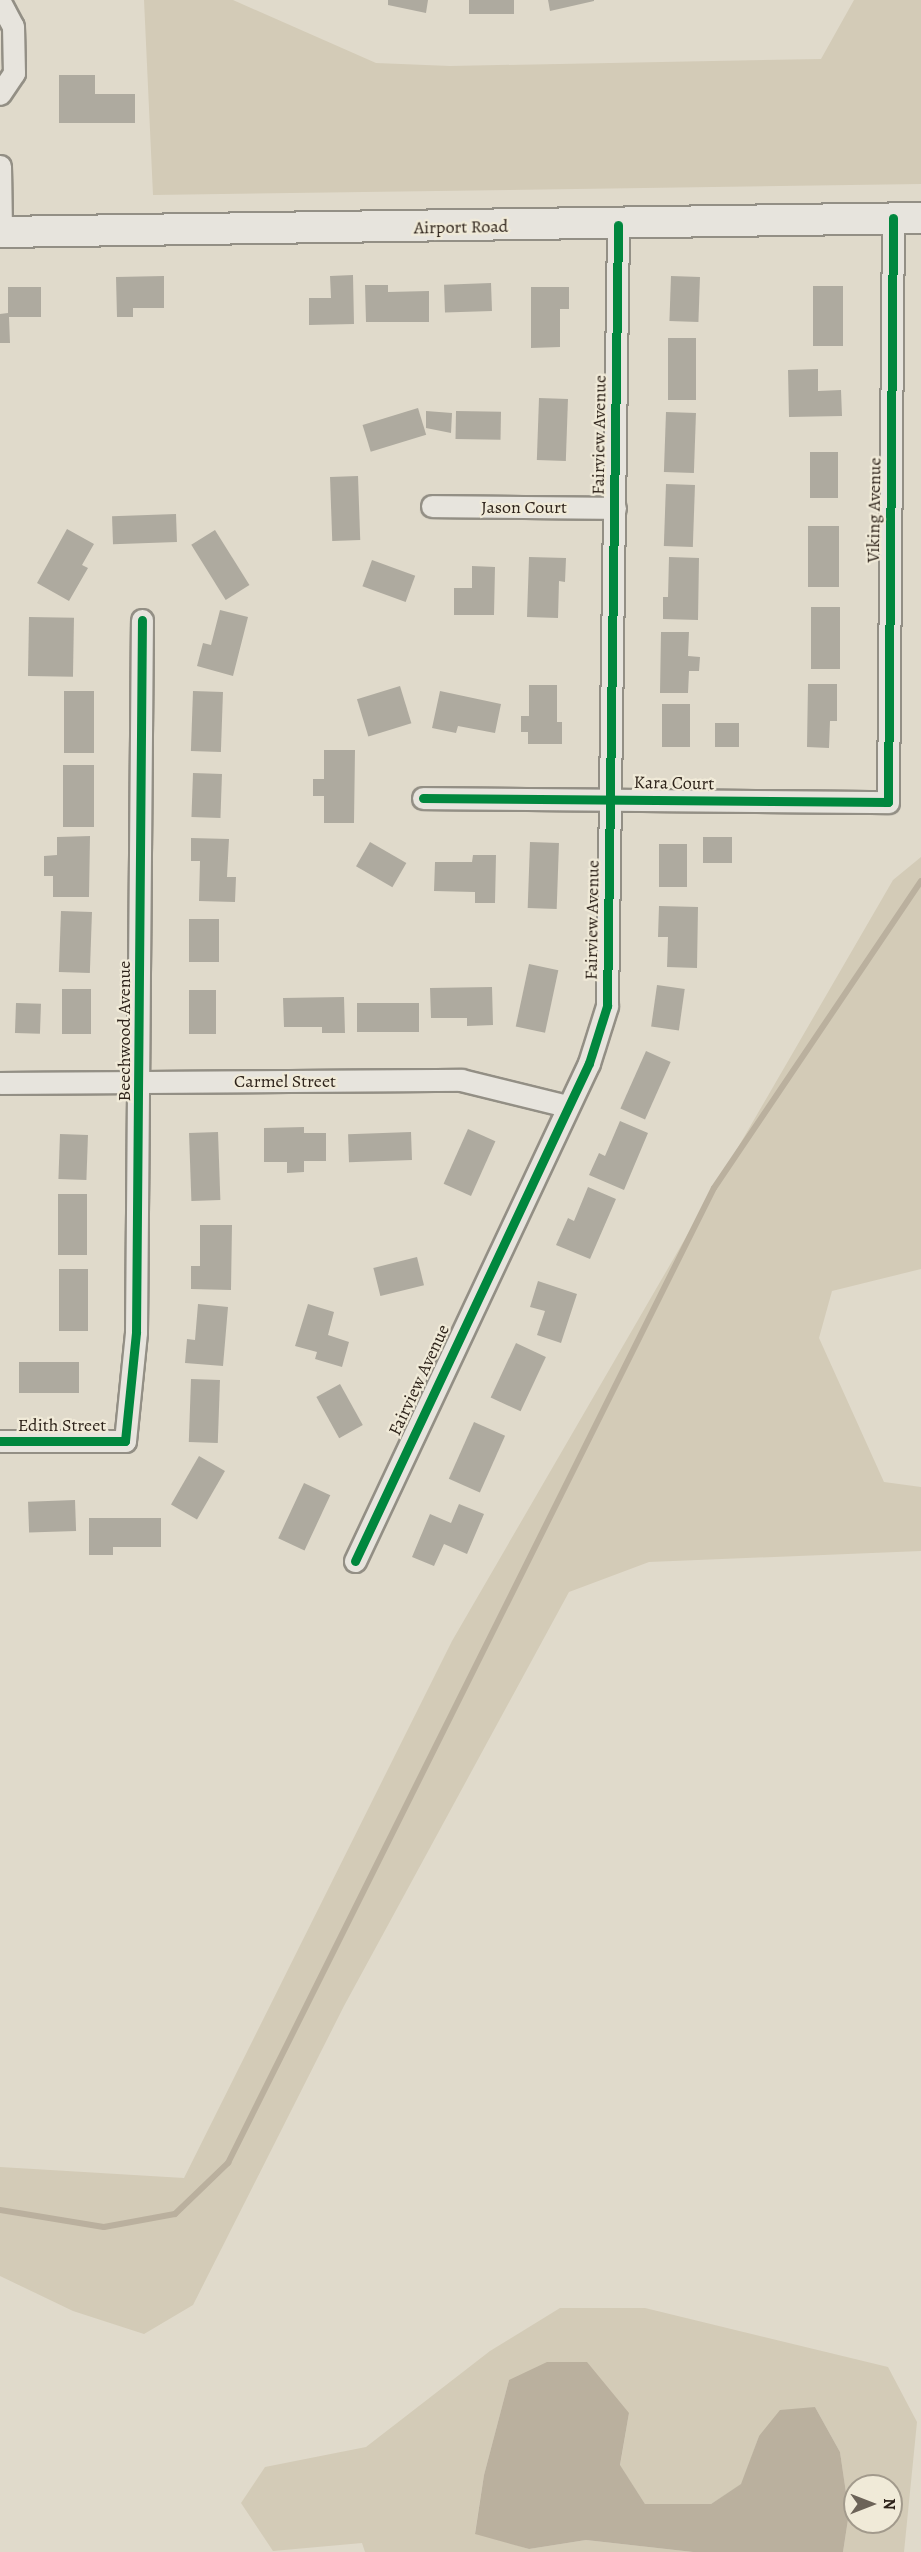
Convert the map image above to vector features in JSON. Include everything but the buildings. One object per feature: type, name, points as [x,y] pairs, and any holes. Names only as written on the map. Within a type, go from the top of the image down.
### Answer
[{"type":"main road","name":"Airport Road","points":[[0,232],[618,225],[907,218]]},
{"type":"street","points":[[0,2],[13,26],[14,73],[0,94]]},
{"type":"street","points":[[0,166],[0,232]]},
{"type":"street","name":"Viking Avenue","points":[[888,802],[907,218]]},
{"type":"street","name":"Fairview Avenue","points":[[355,1562],[589,1063],[607,1006],[618,225]]},
{"type":"street","name":"Jason Court","points":[[432,506],[615,507]]},
{"type":"street","name":"Beechwood Avenue","points":[[124,1442],[136,1332],[140,1082],[142,620]]},
{"type":"street","name":"Kara Court","points":[[423,798],[888,802]]},
{"type":"street","name":"Carmel Street","points":[[0,1083],[461,1080],[567,1106]]},
{"type":"street","name":"Edith Street","points":[[0,1442],[124,1442]]},
{"type":"shaded area","points":[[144,0],[233,0],[376,63],[450,66],[821,59],[854,0],[921,0],[921,184],[153,195]]},
{"type":"shaded area","points":[[921,857],[921,1269],[832,1291],[819,1338],[884,1482],[921,1487],[921,1551],[649,1562],[569,1592],[344,2006],[193,2305],[144,2334],[73,2311],[0,2276],[0,2167],[184,2178],[452,1641],[893,880]]},
{"type":"shaded area","points":[[560,2308],[645,2308],[888,2367],[917,2422],[904,2552],[843,2552],[846,2534],[903,2534],[903,2474],[843,2474],[840,2452],[815,2407],[759,2436],[742,2484],[711,2504],[645,2504],[620,2466],[629,2413],[509,2380],[484,2475],[475,2533],[529,2549],[586,2540],[693,2552],[365,2552],[362,2543],[273,2551],[241,2503],[265,2467],[366,2447],[490,2351]]},
{"type":"shaded area","points":[[547,2362],[587,2362],[629,2413],[620,2465],[645,2504],[711,2504],[741,2484],[759,2436],[780,2410],[815,2407],[840,2452],[843,2474],[843,2534],[846,2534],[843,2552],[693,2552],[586,2540],[529,2549],[475,2534],[484,2475],[509,2380]]},
{"type":"waterway","points":[[0,2210],[104,2227],[175,2214],[228,2163],[714,1188],[921,881]]},
{"type":"cycle path","points":[[423,798],[888,802],[893,218]]},
{"type":"cycle path","points":[[355,1561],[589,1063],[607,1006],[618,225]]},
{"type":"cycle path","points":[[0,1441],[125,1441],[136,1332],[142,620]]}]
